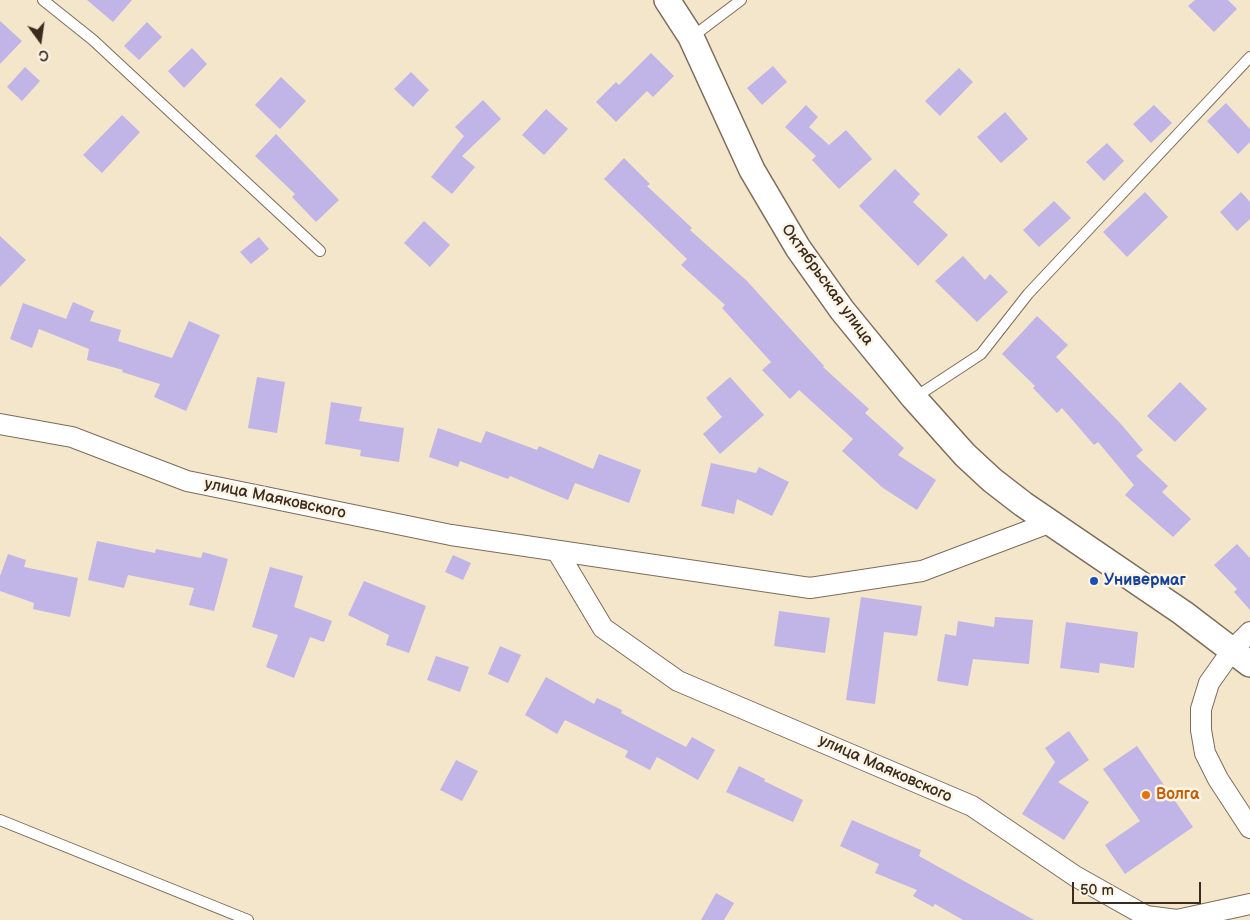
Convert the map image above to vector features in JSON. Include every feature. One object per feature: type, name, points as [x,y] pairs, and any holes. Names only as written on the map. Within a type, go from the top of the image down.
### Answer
[{"type":"street","name":"Октябрьская улица","points":[[667,0],[691,37],[752,170],[784,226],[842,310],[914,398],[965,455],[992,480],[1050,523],[1244,648]]},
{"type":"street","name":"улица Маяковского","points":[[0,424],[72,437],[187,481],[451,535],[810,588],[922,571],[1050,523]]},
{"type":"street","name":"улица Маяковского","points":[[557,551],[603,628],[678,681],[972,806],[1075,876],[1146,916],[1177,920],[1250,904]]},
{"type":"street","points":[[1244,648],[1209,683],[1201,709],[1201,730],[1205,753],[1218,780],[1250,828]]},
{"type":"lane","points":[[43,0],[93,40],[320,251]]},
{"type":"lane","points":[[691,37],[741,0]]},
{"type":"lane","points":[[914,398],[981,354],[1028,294],[1250,57]]},
{"type":"lane","points":[[0,820],[248,920]]},
{"type":"building","points":[[87,0],[132,0],[113,22]]},
{"type":"building","points":[[1195,0],[1228,0],[1237,9],[1214,32],[1188,6]]},
{"type":"building","points":[[0,21],[22,41],[0,64]]},
{"type":"building","points":[[147,22],[162,37],[139,60],[124,46]]},
{"type":"building","points":[[192,48],[207,64],[184,88],[168,71]]},
{"type":"building","points":[[651,53],[674,76],[653,97],[647,91],[616,122],[596,102],[616,82],[619,85]]},
{"type":"building","points":[[773,66],[787,82],[762,105],[747,88]]},
{"type":"building","points":[[25,67],[40,81],[22,101],[7,87]]},
{"type":"building","points":[[959,68],[973,82],[940,116],[925,101]]},
{"type":"building","points":[[411,72],[429,90],[413,107],[394,89]]},
{"type":"building","points":[[281,77],[306,101],[280,129],[255,105]]},
{"type":"building","points":[[483,100],[501,119],[462,156],[475,167],[452,194],[431,177],[464,136],[455,127]]},
{"type":"building","points":[[1226,103],[1250,129],[1250,142],[1238,154],[1207,121]]},
{"type":"building","points":[[806,105],[818,117],[809,127],[829,145],[846,130],[872,159],[839,189],[812,160],[816,156],[785,127]]},
{"type":"building","points":[[1154,105],[1172,123],[1151,143],[1133,124]]},
{"type":"building","points":[[546,109],[568,129],[544,155],[522,135]]},
{"type":"building","points":[[1005,112],[1028,139],[1001,163],[977,137]]},
{"type":"building","points":[[122,115],[140,132],[102,173],[83,155]]},
{"type":"building","points":[[276,134],[339,200],[316,222],[292,197],[295,194],[255,156]]},
{"type":"building","points":[[1107,143],[1124,161],[1104,181],[1086,162]]},
{"type":"building","points":[[624,158],[650,184],[647,186],[692,228],[690,230],[747,281],[823,367],[869,409],[865,413],[904,448],[898,455],[936,480],[917,510],[883,488],[842,451],[853,439],[799,390],[790,399],[762,370],[771,362],[722,308],[725,305],[681,265],[687,259],[604,179]]},
{"type":"building","points":[[895,169],[920,194],[913,202],[948,235],[918,266],[859,206]]},
{"type":"building","points":[[1145,192],[1168,217],[1127,257],[1103,232]]},
{"type":"building","points":[[1241,192],[1250,202],[1250,219],[1237,231],[1220,212]]},
{"type":"building","points":[[1054,201],[1071,218],[1039,247],[1023,230]]},
{"type":"building","points":[[424,221],[450,245],[430,267],[404,243]]},
{"type":"building","points":[[0,236],[26,260],[0,287]]},
{"type":"building","points":[[259,237],[269,249],[251,264],[240,252]]},
{"type":"building","points":[[963,256],[985,280],[990,274],[1008,292],[977,322],[935,281]]},
{"type":"building","points":[[73,302],[94,311],[90,321],[121,330],[118,341],[172,358],[189,321],[220,335],[186,411],[154,397],[160,384],[122,372],[123,370],[87,360],[89,349],[39,329],[32,348],[10,339],[23,303],[66,319]]},
{"type":"building","points":[[1037,316],[1068,345],[1056,357],[1120,423],[1143,450],[1136,456],[1168,486],[1162,492],[1191,519],[1173,537],[1125,495],[1134,485],[1098,442],[1094,445],[1062,408],[1057,413],[1033,388],[1035,386],[1002,354]]},
{"type":"building","points":[[257,377],[285,382],[277,433],[248,428]]},
{"type":"building","points":[[730,377],[764,415],[720,454],[703,434],[722,417],[706,398]]},
{"type":"building","points":[[1180,382],[1207,409],[1175,442],[1147,416]]},
{"type":"building","points":[[331,402],[362,407],[359,421],[404,428],[399,462],[360,456],[361,450],[325,444]]},
{"type":"building","points":[[438,428],[481,443],[486,431],[537,450],[539,446],[593,469],[599,454],[641,470],[629,503],[575,483],[568,500],[510,476],[508,479],[460,461],[458,467],[429,457]]},
{"type":"building","points":[[711,463],[756,473],[759,467],[789,482],[772,516],[737,499],[734,514],[701,506]]},
{"type":"building","points":[[97,541],[155,553],[156,549],[201,558],[203,552],[228,559],[214,611],[189,605],[194,588],[128,575],[124,588],[88,580]]},
{"type":"building","points":[[1237,544],[1250,558],[1250,610],[1234,592],[1237,589],[1214,565]]},
{"type":"building","points":[[8,554],[26,560],[24,567],[78,578],[70,617],[33,609],[34,603],[0,591],[0,576]]},
{"type":"building","points":[[453,555],[471,563],[463,580],[445,572]]},
{"type":"building","points":[[270,567],[303,576],[294,607],[332,621],[324,642],[310,637],[294,678],[266,667],[278,635],[252,627]]},
{"type":"building","points":[[364,581],[426,606],[409,653],[386,645],[389,635],[348,615]]},
{"type":"building","points":[[861,597],[922,606],[917,636],[884,632],[875,704],[846,700]]},
{"type":"building","points":[[779,611],[830,618],[825,653],[774,646]]},
{"type":"building","points":[[995,617],[1033,620],[1029,664],[973,659],[968,686],[937,681],[945,634],[956,636],[958,621],[994,627]]},
{"type":"building","points":[[1066,622],[1138,632],[1134,668],[1100,663],[1099,673],[1060,668]]},
{"type":"building","points":[[500,646],[521,655],[508,683],[488,674]]},
{"type":"building","points":[[436,656],[469,667],[460,692],[427,680]]},
{"type":"building","points":[[546,677],[594,704],[597,698],[622,710],[621,713],[686,747],[692,737],[715,750],[698,780],[657,757],[650,770],[625,757],[628,751],[565,720],[557,734],[525,715]]},
{"type":"building","points":[[1069,731],[1089,760],[1058,782],[1089,802],[1064,840],[1022,814],[1055,762],[1045,748]]},
{"type":"building","name":"Волга","points":[[1137,746],[1193,827],[1125,874],[1105,845],[1140,821],[1103,769]]},
{"type":"building","points":[[456,760],[478,771],[462,801],[440,790]]},
{"type":"building","points":[[739,766],[765,779],[764,781],[803,800],[793,822],[726,792]]},
{"type":"building","points":[[852,820],[921,850],[919,856],[1034,920],[963,920],[935,904],[933,907],[913,896],[917,890],[875,873],[879,864],[840,846]]},
{"type":"building","points":[[716,893],[734,903],[724,920],[701,920]]},
{"type":"place","name":"Универмаг","points":[[1094,581]]},
{"type":"place","name":"Волга","points":[[1146,795]]}]
